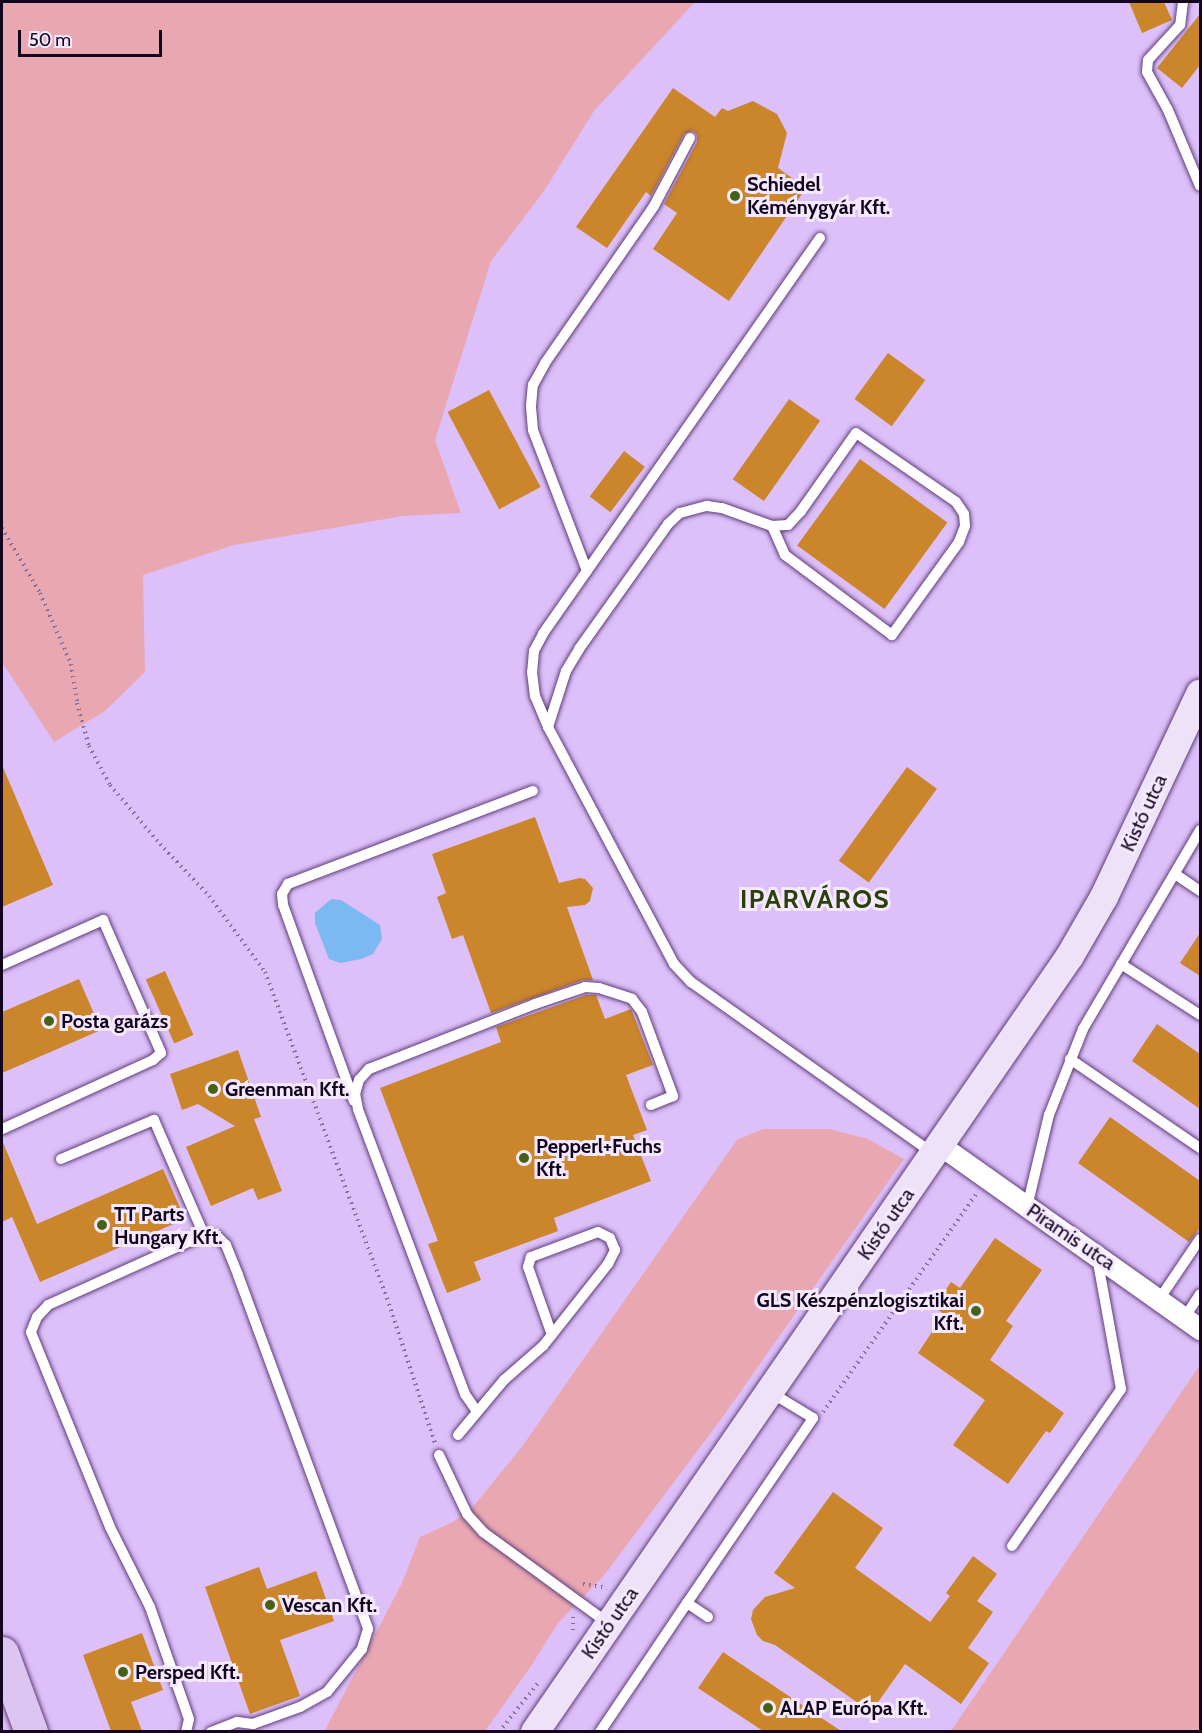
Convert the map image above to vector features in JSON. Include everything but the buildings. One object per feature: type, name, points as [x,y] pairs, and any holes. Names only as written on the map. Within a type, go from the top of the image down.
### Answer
[{"type":"main road","points":[[2,1653],[31,1731]]},
{"type":"street","name":"Kistó utca","points":[[535,1731],[1070,956],[1104,897],[1200,694]]},
{"type":"street","name":"Piramis utca","points":[[937,1150],[1027,1206],[1193,1323]]},
{"type":"lane","points":[[1183,2],[1180,24],[1148,60],[1147,72],[1168,110],[1200,186]]},
{"type":"lane","points":[[587,571],[533,430],[531,406],[533,385],[545,363],[654,206],[690,138]]},
{"type":"lane","points":[[820,238],[587,571],[534,651],[532,672],[535,696],[548,727],[674,964],[691,982],[937,1150]]},
{"type":"lane","points":[[548,727],[566,671],[579,649],[668,524],[680,513],[707,506],[722,508],[772,526],[788,525],[801,511],[856,433],[956,502],[964,514],[965,526],[959,542],[892,635],[785,555],[772,526]]},
{"type":"lane","points":[[476,1410],[465,1394],[357,1110],[283,905],[282,894],[288,884],[533,791]]},
{"type":"lane","points":[[1027,1206],[1048,1115],[1083,1029],[1200,830]]},
{"type":"lane","points":[[1175,874],[1200,891]]},
{"type":"lane","points":[[2,965],[103,920],[161,1053],[153,1060],[2,1129]]},
{"type":"lane","points":[[1122,964],[1200,1015]]},
{"type":"lane","points":[[357,1110],[355,1094],[359,1080],[369,1070],[546,999],[585,987],[599,988],[632,999],[642,1012],[673,1096],[651,1105]]},
{"type":"lane","points":[[1070,1059],[1200,1148]]},
{"type":"lane","points":[[61,1159],[154,1120],[204,1235]]},
{"type":"lane","points":[[458,1435],[476,1410],[552,1335],[608,1264],[615,1250],[610,1238],[598,1232],[531,1257],[528,1267],[552,1335]]},
{"type":"lane","points":[[186,1731],[189,1719],[150,1607],[110,1527],[31,1332],[37,1317],[48,1305],[204,1235],[217,1236],[226,1245],[368,1629],[362,1649],[327,1692],[255,1731]]},
{"type":"lane","points":[[1160,1298],[1200,1239]]},
{"type":"lane","points":[[1012,1546],[1121,1389],[1096,1254]]},
{"type":"lane","points":[[1193,1323],[1200,1294]]},
{"type":"lane","points":[[600,1731],[813,1418],[770,1392]]},
{"type":"lane","points":[[439,1455],[467,1514],[483,1532],[609,1624]]},
{"type":"lane","points":[[687,1603],[708,1617]]},
{"type":"lane","points":[[211,1731],[237,1722],[253,1724],[300,1707]]},
{"type":"path","points":[[2,528],[40,593],[71,664],[77,703],[90,746],[110,785],[160,844],[209,896],[266,972],[389,1304],[439,1455]]},
{"type":"path","points":[[813,1418],[822,1415],[987,1179]]},
{"type":"path","points":[[568,1639],[574,1631],[574,1618],[565,1608],[581,1583],[586,1587]]},
{"type":"path","points":[[499,1731],[540,1680]]},
{"type":"shaded area","points":[[2,2],[695,2],[594,111],[544,191],[491,261],[435,440],[461,513],[403,516],[234,545],[143,575],[145,672],[105,711],[54,742],[2,662]]},
{"type":"shaded area","points":[[763,1129],[830,1129],[868,1139],[904,1159],[722,1418],[605,1574],[558,1623],[485,1731],[324,1732],[402,1583],[420,1537],[453,1522],[472,1508],[521,1448],[737,1140]]},
{"type":"shaded area","points":[[1200,1365],[1200,1731],[951,1731]]},
{"type":"water","points":[[331,899],[341,900],[380,925],[382,939],[373,954],[340,963],[329,959],[315,923],[315,913]]},
{"type":"place","name":"Schiedel Kéménygyár Kft.","points":[[735,196]]},
{"type":"place","name":"Posta garázs","points":[[49,1021]]},
{"type":"place","name":"Greenman Kft.","points":[[213,1089]]},
{"type":"place","name":"Pepperl+Fuchs Kft.","points":[[524,1158]]},
{"type":"place","name":"TT Parts Hungary Kft.","points":[[102,1225]]},
{"type":"place","name":"GLS Készpénzlogisztikai Kft.","points":[[976,1311]]},
{"type":"place","name":"Vescan Kft.","points":[[270,1605]]},
{"type":"place","name":"Persped Kft.","points":[[123,1672]]},
{"type":"place","name":"ALAP Európa Kft.","points":[[768,1708]]},
{"type":"district","name":"IPARVÁROS","points":[[815,900]]}]
